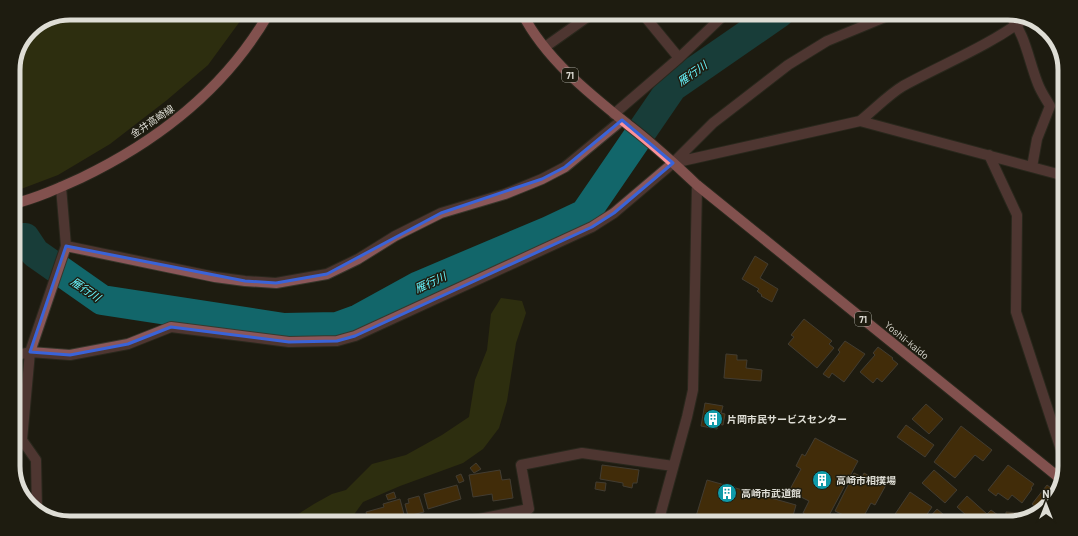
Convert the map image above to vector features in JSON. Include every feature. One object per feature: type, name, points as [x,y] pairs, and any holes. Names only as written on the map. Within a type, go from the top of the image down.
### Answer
[{"type":"main road","name":"金井高崎線","points":[[20,202],[61,187],[107,165],[175,121],[201,100],[244,53],[265,20]]},
{"type":"main road","name":"71","points":[[527,20],[545,47],[578,83],[669,159]]},
{"type":"main road","name":"Yoshii-kaido","points":[[669,159],[697,185],[1057,476]]},
{"type":"street","points":[[545,47],[583,20]]},
{"type":"street","points":[[648,20],[679,58]]},
{"type":"street","points":[[66,246],[215,277],[245,281],[276,283],[327,274],[358,259],[395,236],[441,213],[505,194],[542,179],[565,167],[622,120],[679,58],[719,20]]},
{"type":"street","points":[[20,354],[30,352],[70,355],[128,344],[171,327],[289,342],[337,341],[355,336],[592,227],[614,213],[669,159],[713,122],[788,65],[827,41],[878,20]]},
{"type":"street","points":[[1014,20],[1018,25],[1031,58],[1038,84],[1050,106],[1037,139],[1032,167]]},
{"type":"street","points":[[860,121],[902,87],[969,53],[1021,22]]},
{"type":"street","points":[[669,159],[860,121],[1058,174]]},
{"type":"street","points":[[989,155],[1017,215],[1016,312],[1058,441]]},
{"type":"street","points":[[660,516],[693,390],[697,185]]},
{"type":"street","points":[[20,427],[30,352],[48,303],[66,246],[61,187]]},
{"type":"street","points":[[20,444],[36,460],[37,504]]},
{"type":"street","points":[[494,516],[529,509],[521,465],[582,453],[674,466]]},
{"type":"highlighted area","points":[[622,120],[673,163],[614,213],[592,227],[355,336],[337,341],[289,342],[171,327],[128,344],[70,355],[30,352],[66,246],[245,281],[276,283],[327,274],[441,213],[542,179],[565,167]]},
{"type":"shaded area","points":[[70,20],[241,20],[208,65],[167,100],[110,144],[58,175],[20,189],[20,66],[25,48],[30,39],[37,32],[51,24]]},
{"type":"shaded area","points":[[501,298],[522,301],[526,313],[516,343],[507,401],[499,428],[483,449],[463,463],[400,486],[363,502],[353,516],[295,516],[332,494],[346,490],[372,464],[406,455],[442,435],[469,417],[475,380],[487,350],[491,314]]},
{"type":"building","points":[[755,256],[768,264],[760,278],[778,289],[772,302],[761,296],[762,295],[757,291],[759,289],[742,279]]},
{"type":"building","points":[[804,319],[832,341],[829,344],[834,348],[817,368],[788,344],[794,337],[791,335]]},
{"type":"building","points":[[845,341],[865,354],[844,382],[832,373],[829,378],[823,374],[840,352],[838,350]]},
{"type":"building","points":[[878,347],[893,358],[892,359],[898,364],[882,382],[877,378],[873,383],[860,372],[875,355],[873,353]]},
{"type":"building","points":[[726,354],[737,355],[737,360],[747,360],[746,368],[762,370],[761,381],[724,378]]},
{"type":"building","name":"片岡市民サービスセンター","points":[[705,403],[723,406],[721,413],[725,414],[723,425],[718,424],[717,429],[701,426]]},
{"type":"building","points":[[926,404],[943,419],[929,434],[912,419]]},
{"type":"building","points":[[906,425],[934,445],[925,457],[897,437]]},
{"type":"building","points":[[961,426],[992,450],[983,461],[975,455],[955,478],[934,462]]},
{"type":"building","name":"高崎市相撲場","points":[[815,438],[858,461],[829,516],[808,516],[803,513],[809,501],[789,491],[801,469],[796,466],[802,454],[805,456]]},
{"type":"building","points":[[476,463],[481,469],[474,473],[470,468]]},
{"type":"building","points":[[602,465],[639,470],[637,483],[633,483],[632,488],[623,486],[623,483],[600,479]]},
{"type":"building","points":[[1008,465],[1034,484],[1022,503],[1012,495],[1008,500],[998,493],[996,496],[988,490]]},
{"type":"building","points":[[500,470],[502,480],[510,479],[513,498],[493,501],[492,494],[473,497],[469,475]]},
{"type":"building","points":[[934,470],[957,490],[945,503],[922,483]]},
{"type":"building","points":[[854,473],[862,477],[864,473],[886,485],[875,505],[871,503],[864,516],[845,516],[835,511]]},
{"type":"building","points":[[461,474],[464,481],[459,483],[456,476]]},
{"type":"building","name":"高崎市武道館","points":[[707,480],[796,505],[793,516],[696,516]]},
{"type":"building","points":[[596,482],[606,483],[605,491],[595,489]]},
{"type":"building","points":[[457,485],[461,499],[428,509],[424,494]]},
{"type":"building","points":[[1047,485],[1052,489],[1041,504],[1036,507],[1032,504]]},
{"type":"building","points":[[394,492],[396,498],[388,500],[386,495]]},
{"type":"building","points":[[910,492],[932,507],[926,516],[894,516]]},
{"type":"building","points":[[419,496],[424,512],[408,516],[405,504],[409,503],[408,499]]},
{"type":"building","points":[[967,496],[987,514],[991,510],[999,516],[967,516],[957,507]]},
{"type":"building","points":[[400,499],[404,516],[367,516],[366,512],[384,507],[383,504]]},
{"type":"building","points":[[937,509],[944,515],[943,516],[931,516]]},
{"type":"building","points":[[1006,512],[1023,513],[1015,516],[1006,516]]},
{"type":"waterway","name":"雁行川","points":[[20,238],[25,238],[35,253],[102,300],[284,328],[337,327],[359,319],[419,286],[549,231],[585,214],[672,87],[769,20]]},
{"type":"place","name":"片岡市民サービスセンター","points":[[713,419]]},
{"type":"place","name":"高崎市相撲場","points":[[822,480]]},
{"type":"place","name":"高崎市武道館","points":[[727,493]]}]
